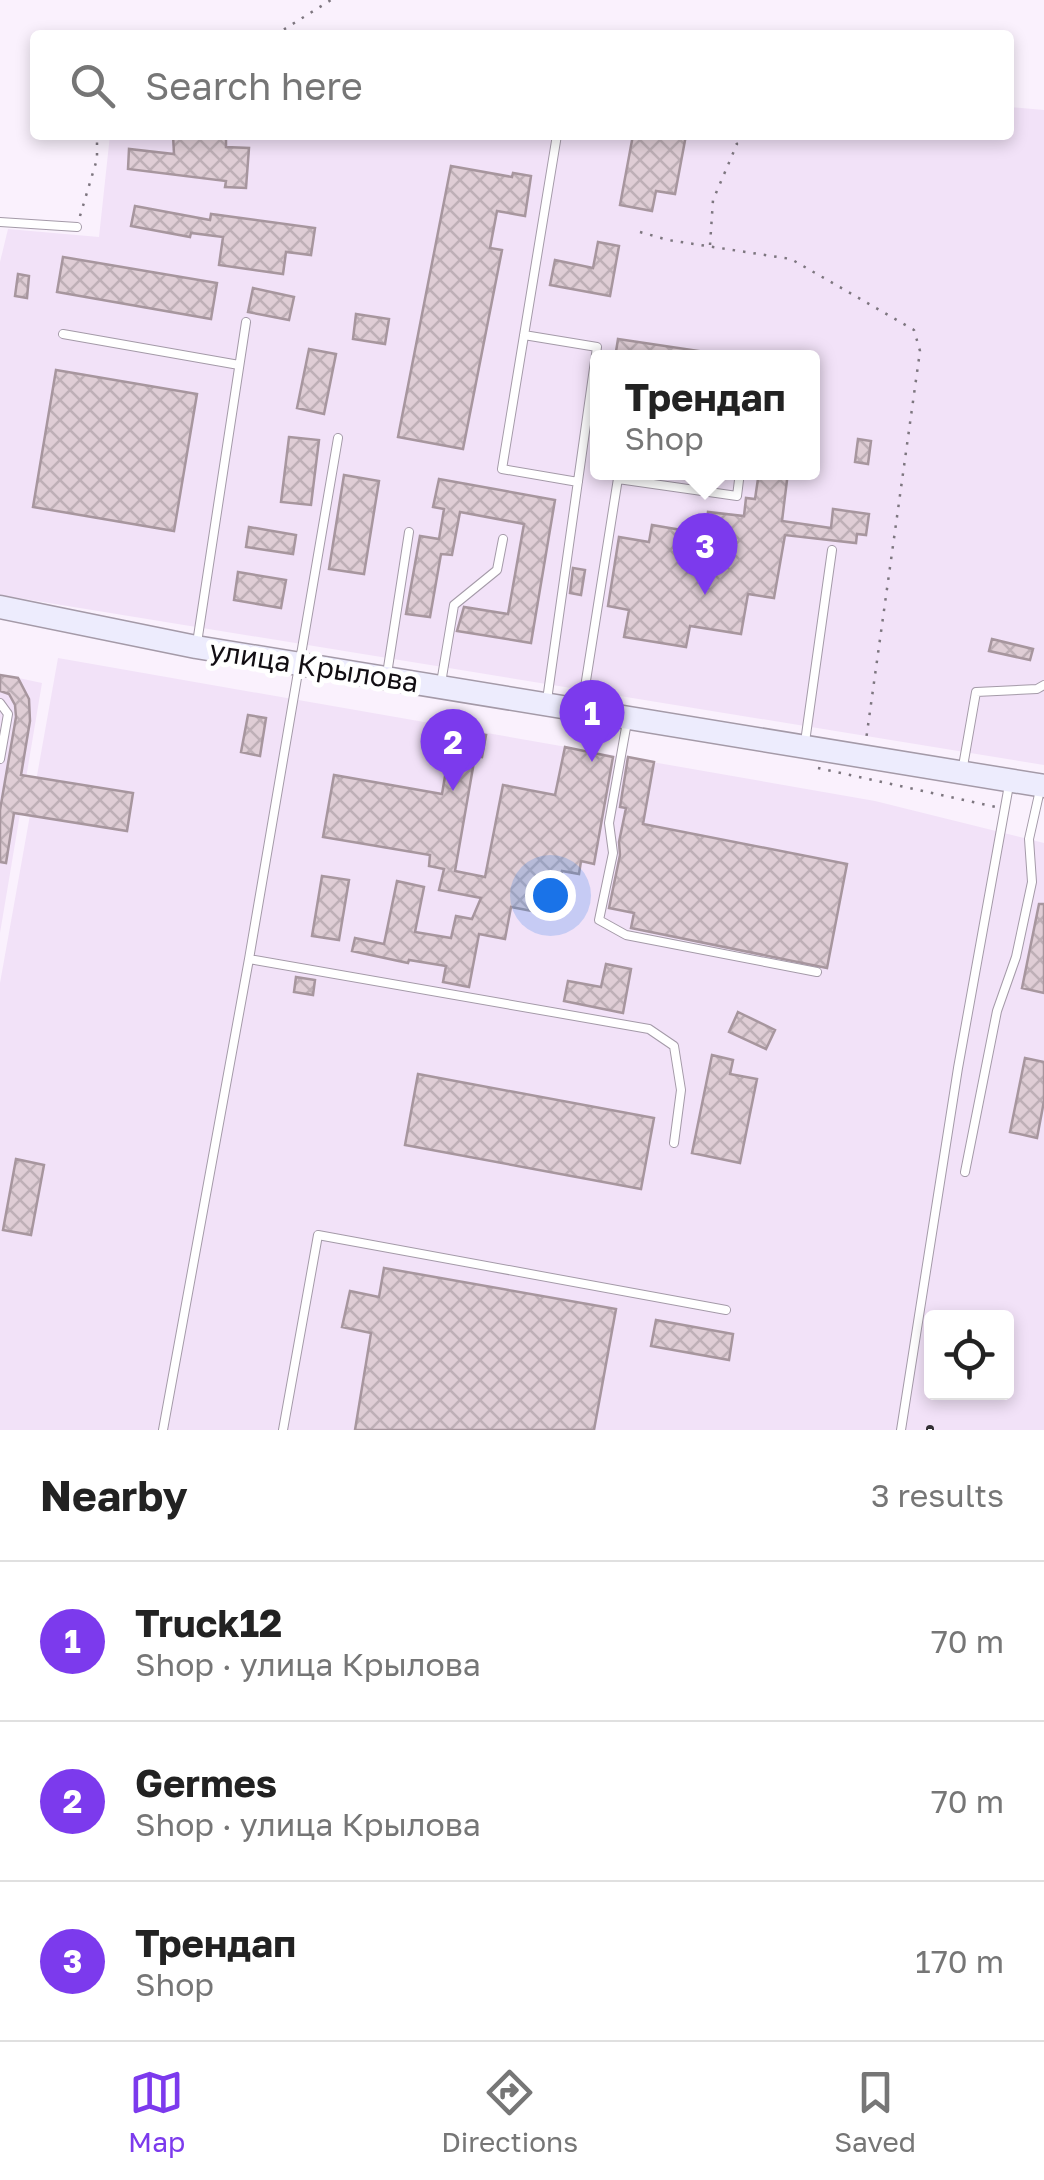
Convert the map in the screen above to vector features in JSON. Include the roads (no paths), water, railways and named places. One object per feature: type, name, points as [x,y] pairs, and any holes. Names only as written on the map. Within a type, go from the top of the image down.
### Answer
[{"type":"street","name":"улица Крылова","points":[[0,607],[196,647],[628,718],[803,756],[864,756],[1042,786]]},
{"type":"lane","points":[[556,140],[502,468],[578,482]]},
{"type":"lane","points":[[0,222],[77,227]]},
{"type":"lane","points":[[196,647],[246,322]]},
{"type":"lane","points":[[63,334],[239,366]]},
{"type":"lane","points":[[524,335],[597,347],[597,350]]},
{"type":"lane","points":[[546,704],[590,397]]},
{"type":"lane","points":[[162,1430],[338,438]]},
{"type":"lane","points":[[581,710],[617,480]]},
{"type":"lane","points":[[642,480],[736,496],[739,480]]},
{"type":"lane","points":[[386,678],[409,532]]},
{"type":"lane","points":[[440,687],[454,606],[497,570],[503,539]]},
{"type":"lane","points":[[803,756],[832,550]]},
{"type":"lane","points":[[962,772],[976,692],[1037,690],[1044,685]]},
{"type":"lane","points":[[0,704],[8,714],[0,759]]},
{"type":"lane","points":[[628,718],[609,823],[613,853],[599,920],[626,935],[818,972]]},
{"type":"lane","points":[[900,1430],[958,1068],[1010,780]]},
{"type":"lane","points":[[965,1172],[997,1011],[1016,958],[1032,882],[1028,840],[1042,786]]},
{"type":"lane","points":[[248,958],[650,1029],[674,1046],[681,1090],[674,1143]]},
{"type":"lane","points":[[283,1430],[318,1235],[726,1310]]},
{"type":"place","name":"Трендап","points":[[705,595]]},
{"type":"place","name":"Truck12","points":[[592,762]]},
{"type":"place","name":"Germes","points":[[453,791]]}]
